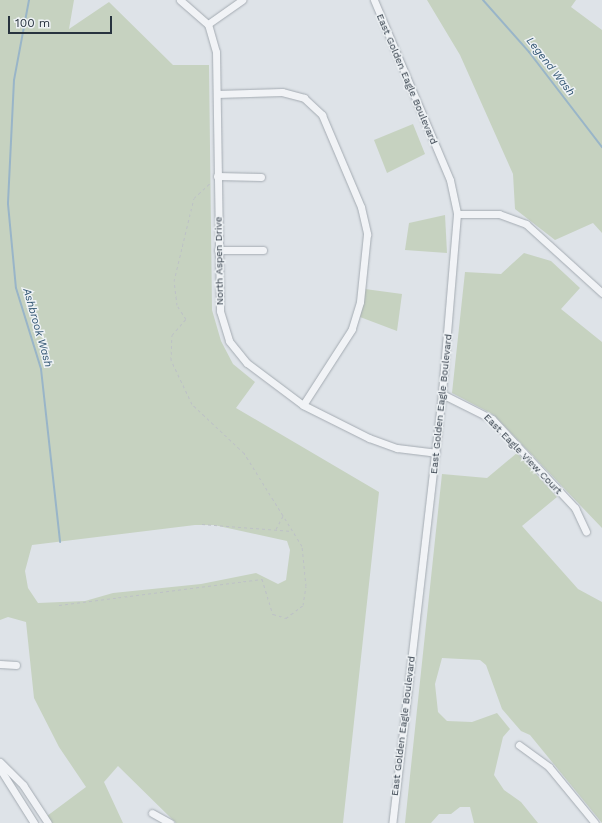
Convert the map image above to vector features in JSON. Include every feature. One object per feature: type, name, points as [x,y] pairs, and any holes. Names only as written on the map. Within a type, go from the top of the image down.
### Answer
[{"type":"street","points":[[180,0],[208,24],[242,0]]},
{"type":"street","name":"East Golden Eagle Boulevard","points":[[374,0],[450,180],[457,214],[436,453],[392,823]]},
{"type":"street","name":"North Aspen Drive","points":[[208,24],[216,52],[220,311],[229,341],[247,363],[303,405],[376,441],[397,448],[436,453]]},
{"type":"street","points":[[217,94],[282,92],[304,98],[322,115],[361,207],[367,234],[360,302],[354,322],[303,405]]},
{"type":"street","points":[[217,176],[261,178]]},
{"type":"street","points":[[457,214],[499,214],[526,224],[602,293]]},
{"type":"street","points":[[218,250],[263,250]]},
{"type":"street","name":"East Eagle View Court","points":[[442,394],[492,419],[575,508],[586,532]]},
{"type":"street","points":[[0,664],[16,665]]},
{"type":"street","points":[[519,745],[549,767],[595,823]]},
{"type":"street","points":[[0,762],[22,785],[48,823]]},
{"type":"street","points":[[0,769],[34,823]]},
{"type":"street","points":[[152,813],[170,823]]},
{"type":"path","points":[[59,605],[262,579],[273,614],[286,618],[302,605],[306,586],[302,546],[244,453],[192,404],[171,360],[172,335],[186,319],[177,305],[174,281],[194,198],[217,176]]},
{"type":"path","points":[[276,530],[284,516]]},
{"type":"path","points":[[202,524],[293,531]]},
{"type":"green space","points":[[0,0],[74,0],[69,29],[109,2],[173,65],[209,65],[212,310],[221,341],[233,364],[255,382],[236,408],[379,492],[343,823],[176,823],[118,766],[104,782],[123,823],[52,823],[47,816],[86,787],[59,747],[34,698],[26,622],[8,617],[0,620]],"holes":[[[195,525],[214,525],[287,541],[290,550],[286,580],[278,584],[256,573],[201,584],[113,593],[85,601],[38,603],[28,588],[25,571],[32,545]]]},
{"type":"green space","points":[[427,0],[576,0],[571,7],[602,30],[602,233],[593,223],[555,240],[515,209],[513,174],[460,55]]},
{"type":"green space","points":[[413,124],[425,154],[387,173],[374,140]]},
{"type":"green space","points":[[445,215],[447,253],[405,250],[409,223]]},
{"type":"green space","points":[[524,253],[551,261],[580,288],[561,309],[602,342],[602,528],[494,415],[452,393],[465,272],[501,274]]},
{"type":"green space","points":[[365,289],[402,294],[397,331],[360,317]]},
{"type":"green space","points":[[517,453],[557,497],[522,526],[578,589],[602,602],[602,823],[530,735],[521,731],[502,709],[486,665],[480,660],[442,658],[435,684],[438,712],[447,721],[472,722],[497,713],[510,729],[503,737],[494,775],[504,790],[521,802],[538,823],[474,823],[470,807],[460,807],[451,814],[439,814],[431,823],[405,823],[442,474],[487,478]]},
{"type":"waterway","name":"Ashbrook Wash","points":[[29,0],[14,80],[8,204],[16,288],[41,369],[60,542]]},
{"type":"waterway","name":"Legend Wash","points":[[483,0],[529,52],[602,147]]}]
